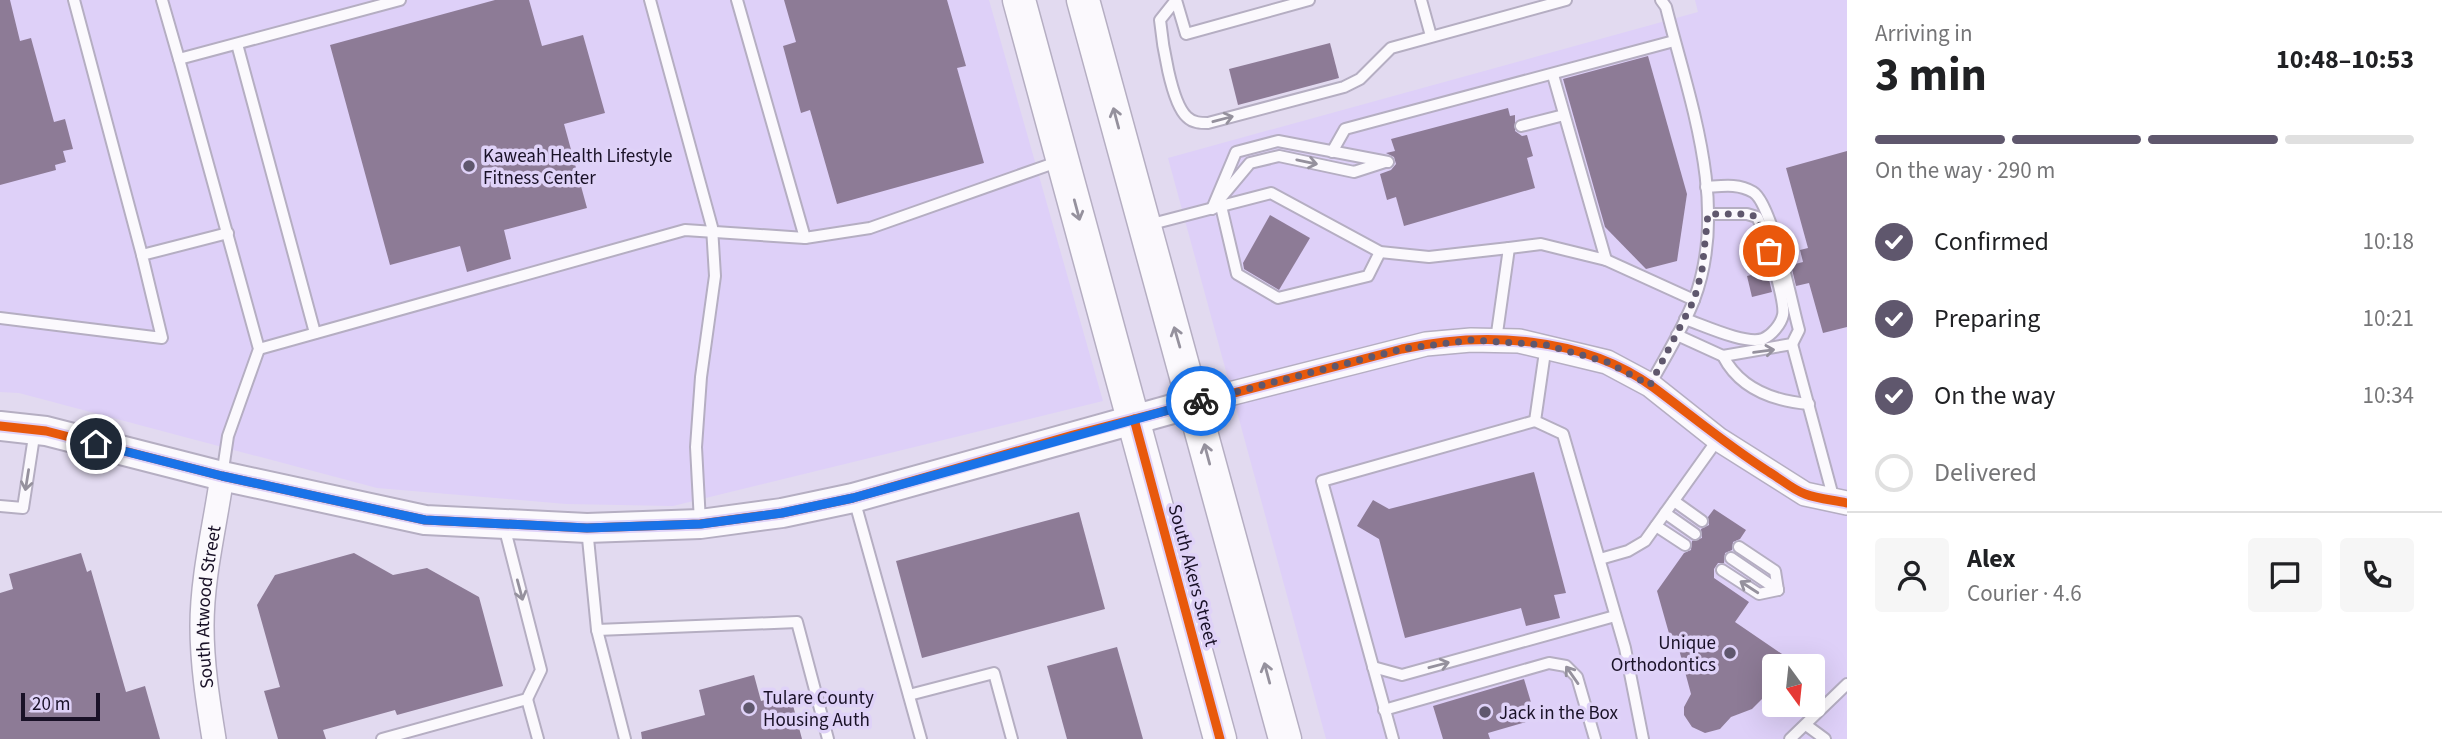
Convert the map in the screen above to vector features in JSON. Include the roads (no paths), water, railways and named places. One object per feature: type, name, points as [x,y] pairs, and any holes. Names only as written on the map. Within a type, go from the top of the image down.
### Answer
[{"type":"main road","name":"South Akers Street","points":[[1018,0],[1220,739]]},
{"type":"main road","points":[[1083,0],[1285,739]]},
{"type":"street","points":[[0,426],[35,430],[222,476],[425,520],[587,528],[701,524],[782,513],[853,498],[1133,419],[1426,344],[1496,340],[1546,345],[1607,362],[1650,385],[1718,439],[1805,494],[1840,502]]},
{"type":"street","name":"South Atwood Street","points":[[214,739],[204,672],[202,625],[206,572],[222,476]]},
{"type":"lane","points":[[0,318],[162,338],[74,0]]},
{"type":"lane","points":[[162,0],[259,349],[228,436],[222,476]]},
{"type":"lane","points":[[179,59],[400,0]]},
{"type":"lane","points":[[650,0],[712,232],[715,276],[701,377],[696,447],[701,524]]},
{"type":"lane","points":[[737,0],[805,238]]},
{"type":"lane","points":[[1176,0],[1186,34],[1309,0]]},
{"type":"lane","points":[[1176,0],[1160,19],[1162,43],[1180,108],[1195,122],[1208,123],[1345,87],[1360,79],[1391,48],[1566,0]]},
{"type":"lane","points":[[1421,0],[1432,36]]},
{"type":"lane","points":[[1650,385],[1694,300],[1702,270],[1708,214],[1701,139],[1661,0]]},
{"type":"lane","points":[[1332,152],[1345,129],[1674,41]]},
{"type":"lane","points":[[237,44],[315,332]]},
{"type":"lane","points":[[1553,75],[1606,260]]},
{"type":"lane","points":[[1521,126],[1564,115]]},
{"type":"lane","points":[[1217,207],[1250,163],[1279,156],[1354,172],[1388,162],[1278,141],[1236,152],[1217,207],[1237,274],[1278,298],[1368,276],[1380,252]]},
{"type":"lane","points":[[259,349],[685,230],[805,238],[870,228],[1063,160]]},
{"type":"lane","points":[[1706,187],[1738,186],[1756,194],[1768,212],[1799,330],[1792,344],[1840,502]]},
{"type":"lane","points":[[1146,226],[1271,193],[1380,252],[1429,257],[1541,244],[1606,260],[1694,300]]},
{"type":"lane","points":[[1685,319],[1747,340],[1763,339],[1778,327],[1784,313],[1764,230],[1757,217],[1747,214],[1708,214]]},
{"type":"lane","points":[[142,256],[228,233]]},
{"type":"lane","points":[[1496,340],[1509,248]]},
{"type":"lane","points":[[1677,335],[1723,356],[1792,344]]},
{"type":"lane","points":[[1535,421],[1546,345]]},
{"type":"lane","points":[[1723,356],[1730,370],[1759,393],[1787,402],[1809,404]]},
{"type":"lane","points":[[1393,739],[1322,481],[1535,421],[1563,434],[1615,616],[1643,739]]},
{"type":"lane","points":[[0,506],[23,508],[35,430]]},
{"type":"lane","points":[[1600,559],[1628,551],[1645,541],[1718,439]]},
{"type":"lane","points":[[853,498],[921,739]]},
{"type":"lane","points":[[1674,501],[1702,521]]},
{"type":"lane","points":[[1665,513],[1695,534]]},
{"type":"lane","points":[[503,524],[541,670],[527,699],[538,739]]},
{"type":"lane","points":[[1656,526],[1685,545]]},
{"type":"lane","points":[[587,528],[597,631],[625,739]]},
{"type":"lane","points":[[1739,547],[1775,571],[1778,590]]},
{"type":"lane","points":[[1731,558],[1778,590]]},
{"type":"lane","points":[[1722,570],[1759,594],[1778,590]]},
{"type":"lane","points":[[1373,667],[1402,675],[1615,616]]},
{"type":"lane","points":[[597,631],[797,622],[828,739]]},
{"type":"lane","points":[[1384,710],[1549,663],[1566,666],[1577,677],[1595,739]]},
{"type":"lane","points":[[909,695],[994,673],[1012,739]]},
{"type":"lane","points":[[1790,739],[1847,684]]},
{"type":"lane","points":[[382,739],[527,699]]},
{"type":"lane","points":[[1807,725],[1825,739]]},
{"type":"place","name":"Kaweah Health Lifestyle Fitness Center","points":[[469,166]]},
{"type":"place","name":"Unique Orthodontics","points":[[1730,653]]},
{"type":"place","name":"Tulare County Housing Auth","points":[[749,708]]},
{"type":"place","name":"Jack in the Box","points":[[1485,712]]}]
